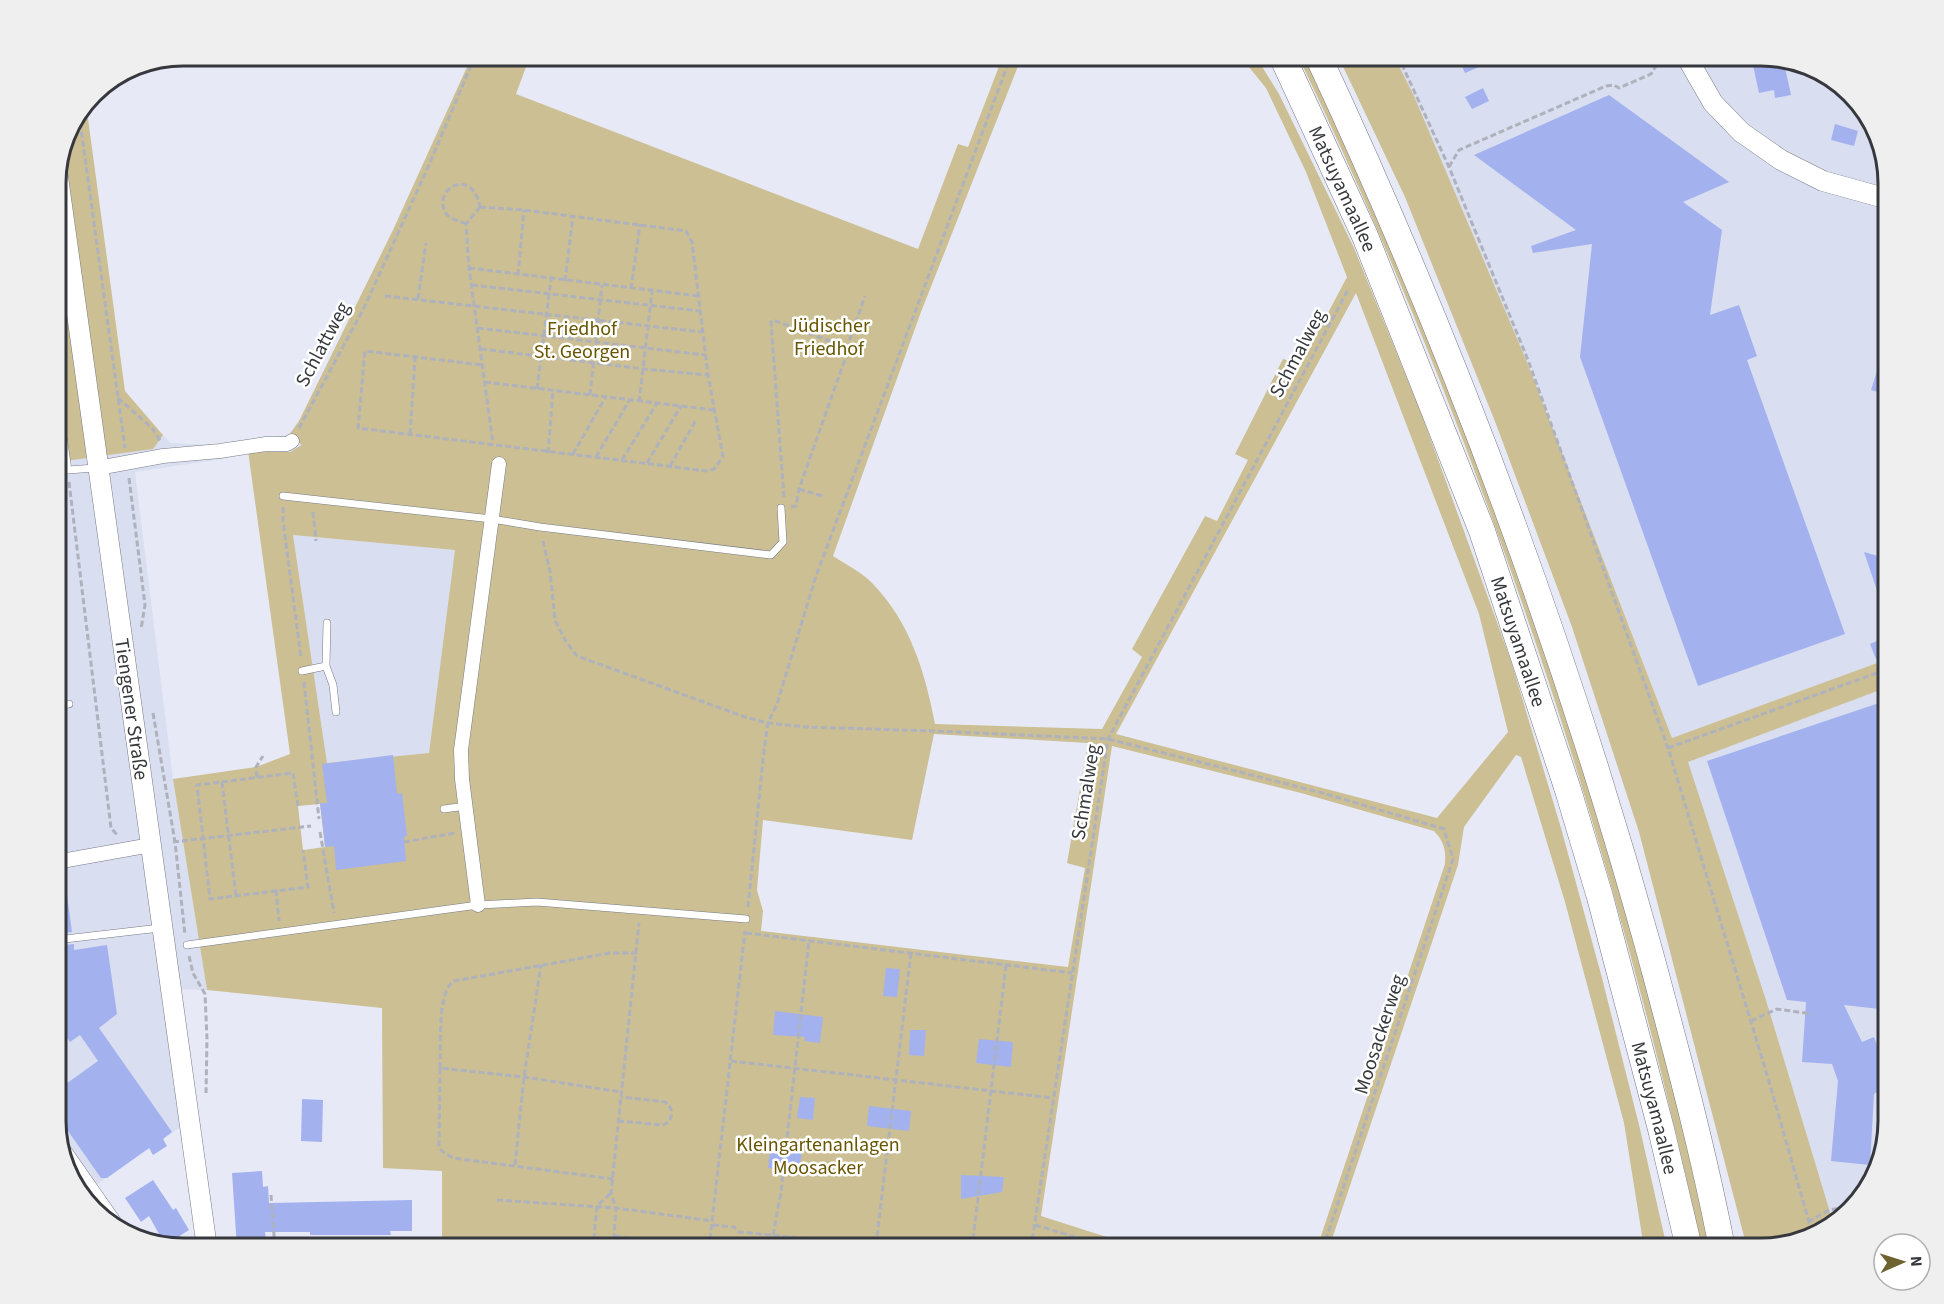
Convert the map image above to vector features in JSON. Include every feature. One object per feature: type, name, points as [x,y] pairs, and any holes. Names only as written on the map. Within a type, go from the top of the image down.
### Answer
[{"type":"highway","name":"Matsuyamaallee","points":[[1287,66],[1365,236],[1485,542],[1568,790],[1600,897],[1661,1129],[1687,1238]]},
{"type":"highway","name":"Matsuyamaallee","points":[[1323,66],[1445,343],[1540,602],[1597,771],[1635,900],[1668,1022],[1721,1238]]},
{"type":"street","points":[[1692,66],[1713,103],[1749,137],[1782,160],[1823,181],[1878,197]]},
{"type":"street","name":"Tiengener Straße","points":[[66,235],[206,1238]]},
{"type":"street","points":[[98,468],[163,456],[266,444],[286,444],[292,441]]},
{"type":"street","points":[[478,905],[461,750],[499,464]]},
{"type":"street","points":[[66,860],[151,845]]},
{"type":"lane","points":[[66,460],[68,470],[98,468]]},
{"type":"lane","points":[[283,496],[492,519],[771,555],[783,542],[781,508]]},
{"type":"lane","points":[[327,623],[326,666],[333,685],[336,712]]},
{"type":"lane","points":[[302,671],[326,666]]},
{"type":"lane","points":[[444,808],[466,806]]},
{"type":"lane","points":[[187,945],[478,905],[537,902],[746,919]]},
{"type":"lane","points":[[66,939],[163,928]]},
{"type":"path","name":"Schlattweg","points":[[292,441],[364,309],[471,66]]},
{"type":"path","points":[[711,1238],[768,723],[777,704],[816,576],[1007,66]]},
{"type":"path","points":[[1403,66],[1449,167],[1528,360],[1668,748],[1751,1021],[1810,1227]]},
{"type":"path","points":[[1449,167],[1459,150],[1606,86],[1614,85],[1619,88],[1651,74],[1656,66]]},
{"type":"path","points":[[81,127],[145,605],[140,634]]},
{"type":"path","points":[[466,224],[451,218],[446,212],[442,202],[446,191],[455,185],[466,185],[477,195],[480,207]]},
{"type":"path","points":[[480,207],[524,210],[686,231],[692,242],[708,375],[723,456],[714,469],[707,471],[358,428],[366,351],[483,365]]},
{"type":"path","points":[[480,207],[466,224],[469,268],[476,306],[493,444],[499,464]]},
{"type":"path","points":[[519,275],[524,210]]},
{"type":"path","points":[[565,281],[573,216]]},
{"type":"path","points":[[631,289],[640,225]]},
{"type":"path","points":[[418,299],[426,243]]},
{"type":"path","points":[[469,268],[699,297]]},
{"type":"path","points":[[537,389],[551,279]]},
{"type":"path","points":[[472,285],[700,311]]},
{"type":"path","points":[[590,395],[602,285]]},
{"type":"path","name":"Schmalweg","points":[[1033,1238],[1108,739],[1349,288]]},
{"type":"path","points":[[639,402],[652,292]]},
{"type":"path","points":[[385,296],[702,332]]},
{"type":"path","points":[[849,348],[773,320],[771,322],[784,508],[796,506],[800,489],[849,348],[865,296]]},
{"type":"path","points":[[478,328],[706,355]]},
{"type":"path","points":[[481,349],[708,375]]},
{"type":"path","points":[[410,434],[415,357]]},
{"type":"path","points":[[485,382],[714,410]]},
{"type":"path","points":[[548,453],[553,391]]},
{"type":"path","points":[[118,397],[152,428],[161,441],[163,456]]},
{"type":"path","points":[[573,454],[606,398]]},
{"type":"path","points":[[596,457],[629,401]]},
{"type":"path","points":[[622,460],[657,404]]},
{"type":"path","points":[[647,463],[681,406]]},
{"type":"path","points":[[670,466],[696,420]]},
{"type":"path","points":[[68,470],[111,828],[130,849]]},
{"type":"path","points":[[800,489],[825,496]]},
{"type":"path","points":[[312,500],[316,541]]},
{"type":"path","points":[[540,527],[550,572],[555,620],[565,640],[577,656],[734,713],[768,723],[806,727],[1108,739]]},
{"type":"path","points":[[1668,748],[1878,673]]},
{"type":"path","points":[[152,704],[175,842],[187,945],[193,973],[205,993],[206,1099]]},
{"type":"path","name":"Moosackerweg","points":[[1108,739],[1319,792],[1444,829],[1454,859],[1326,1238]]},
{"type":"path","points":[[257,777],[256,767],[263,756]]},
{"type":"path","points":[[298,806],[293,773],[197,785],[210,898],[308,887],[303,850]]},
{"type":"path","points":[[222,782],[236,896]]},
{"type":"path","points":[[151,845],[311,826]]},
{"type":"path","points":[[404,842],[468,830]]},
{"type":"path","points":[[320,832],[336,925]]},
{"type":"path","points":[[276,890],[280,932]]},
{"type":"path","points":[[628,1238],[615,1236],[616,1208],[611,1194],[638,928]]},
{"type":"path","points":[[745,933],[1072,973]]},
{"type":"path","points":[[773,1234],[781,1192],[809,941]]},
{"type":"path","points":[[613,1179],[453,1158],[440,1150],[441,1019],[445,991],[448,984],[454,981],[610,953],[637,953]]},
{"type":"path","points":[[877,1238],[911,953]]},
{"type":"path","points":[[515,1165],[524,1077],[541,965]]},
{"type":"path","points":[[973,1238],[1006,965]]},
{"type":"path","points":[[1751,1021],[1777,1010],[1812,1014]]},
{"type":"path","points":[[731,1061],[1053,1098]]},
{"type":"path","points":[[440,1068],[524,1077],[665,1102],[672,1109],[669,1122],[663,1125],[618,1121]]},
{"type":"path","points":[[594,1238],[597,1206],[611,1194]]},
{"type":"path","points":[[271,1195],[274,1238]]},
{"type":"path","points":[[497,1200],[616,1208],[734,1227],[739,1232],[810,1238]]},
{"type":"path","points":[[1808,1222],[1829,1210],[1839,1208]]},
{"type":"path","points":[[1035,1225],[1080,1238]]},
{"type":"shaded area","points":[[1399,66],[1761,66],[1791,70],[1806,75],[1826,86],[1849,106],[1866,131],[1872,146],[1878,183],[1878,663],[1672,738],[1527,362],[1414,96]]},
{"type":"shaded area","points":[[163,435],[171,443],[210,445],[289,435],[303,445],[290,452],[248,451],[222,459],[135,472],[173,779],[207,990],[161,989],[182,1126],[95,1186],[70,1149],[66,1128],[66,461],[153,449]]},
{"type":"shaded area","points":[[293,535],[456,550],[429,753],[327,763]]},
{"type":"shaded area","points":[[1878,691],[1877,1136],[1866,1173],[1849,1198],[1831,1214],[1766,1000],[1687,762]]},
{"type":"green space","points":[[467,66],[526,66],[516,94],[918,249],[958,144],[968,147],[999,66],[1018,66],[921,312],[833,556],[867,578],[896,613],[906,630],[921,667],[935,724],[1102,729],[1142,657],[1132,649],[1205,516],[1217,521],[1248,460],[1235,454],[1283,359],[1301,364],[1347,277],[1306,172],[1266,88],[1248,66],[1262,66],[1279,94],[1354,248],[1423,418],[1511,661],[1561,828],[1602,978],[1665,1238],[1642,1238],[1624,1123],[1565,902],[1521,757],[1516,755],[1464,827],[1458,865],[1332,1238],[1320,1238],[1445,864],[1445,850],[1442,842],[1434,831],[1301,793],[1112,746],[1041,1216],[1110,1238],[442,1238],[442,1171],[383,1168],[382,1008],[207,990],[173,779],[256,767],[290,754],[248,451],[290,452],[302,445],[289,435],[299,421],[393,230]],"holes":[[[1356,293],[1479,614],[1508,732],[1437,818],[1116,734]],[[293,535],[455,550],[429,753],[327,763]],[[934,734],[1088,743],[1067,863],[1085,868],[1068,967],[761,931],[763,911],[757,890],[763,820],[912,840]],[[320,804],[325,847],[303,850],[298,806]]]},
{"type":"green space","points":[[1303,66],[1312,66],[1392,244],[1490,492],[1587,779],[1647,984],[1686,1134],[1708,1238],[1700,1238],[1667,1095],[1627,942],[1583,791],[1535,640],[1482,492],[1425,344],[1364,199]]},
{"type":"green space","points":[[1343,66],[1399,66],[1414,96],[1527,362],[1672,738],[1878,663],[1878,691],[1688,762],[1766,1000],[1831,1214],[1798,1232],[1768,1238],[1744,1238],[1639,832],[1572,627],[1496,424],[1405,197]]},
{"type":"green space","points":[[88,116],[125,391],[163,435],[153,449],[66,461],[66,176],[75,138]]},
{"type":"building","points":[[1462,66],[1481,66],[1465,73]]},
{"type":"building","points":[[1753,66],[1785,69],[1791,95],[1775,98],[1774,90],[1759,93]]},
{"type":"building","points":[[1483,88],[1489,101],[1472,109],[1465,97]]},
{"type":"building","points":[[1609,95],[1729,182],[1683,202],[1722,230],[1710,315],[1739,305],[1757,356],[1747,360],[1845,634],[1698,686],[1580,357],[1592,244],[1533,253],[1531,246],[1576,230],[1474,155]]},
{"type":"building","points":[[1835,124],[1858,131],[1854,146],[1831,140]]},
{"type":"building","points":[[1877,371],[1878,371],[1878,392],[1871,390]]},
{"type":"building","points":[[1864,552],[1878,556],[1878,593]]},
{"type":"building","points":[[1878,640],[1878,658],[1876,659],[1870,644]]},
{"type":"building","points":[[1878,703],[1878,1009],[1844,1005],[1862,1042],[1874,1037],[1878,1048],[1878,1091],[1874,1094],[1869,1165],[1831,1161],[1838,1081],[1832,1064],[1802,1062],[1806,1002],[1787,1000],[1707,761]]},
{"type":"building","points":[[393,755],[397,794],[402,793],[407,836],[404,837],[406,861],[336,870],[334,846],[325,847],[320,803],[327,803],[322,764]]},
{"type":"building","points":[[66,887],[72,932],[66,933]]},
{"type":"building","points":[[74,944],[74,950],[107,945],[117,1014],[99,1028],[172,1132],[163,1139],[167,1146],[153,1155],[149,1148],[107,1178],[101,1178],[66,1128],[66,1084],[98,1061],[80,1035],[70,1042],[66,1036],[66,945]]},
{"type":"building","points":[[886,968],[900,969],[897,997],[883,996]]},
{"type":"building","points":[[775,1011],[823,1017],[820,1043],[804,1041],[805,1037],[773,1035]]},
{"type":"building","points":[[910,1030],[926,1030],[924,1056],[909,1055]]},
{"type":"building","points":[[979,1039],[1013,1042],[1011,1067],[976,1063]]},
{"type":"building","points":[[800,1097],[815,1098],[813,1120],[797,1118]]},
{"type":"building","points":[[302,1099],[323,1100],[322,1142],[301,1141]]},
{"type":"building","points":[[869,1106],[911,1111],[909,1131],[867,1126]]},
{"type":"building","points":[[770,1150],[802,1152],[799,1170],[768,1168]]},
{"type":"building","points":[[262,1171],[263,1187],[268,1186],[269,1203],[412,1200],[412,1231],[390,1231],[391,1235],[310,1235],[310,1232],[265,1232],[266,1238],[236,1238],[232,1173]]},
{"type":"building","points":[[961,1175],[1004,1177],[1002,1192],[961,1199]]},
{"type":"building","points":[[153,1180],[173,1210],[176,1208],[189,1230],[176,1238],[160,1236],[149,1216],[141,1222],[125,1198]]},
{"type":"park label","name":"Jüdischer Friedhof","points":[[829,336]]},
{"type":"park label","name":"Friedhof St. Georgen","points":[[582,340]]},
{"type":"park label","name":"Kleingartenanlagen Moosacker","points":[[818,1156]]}]
